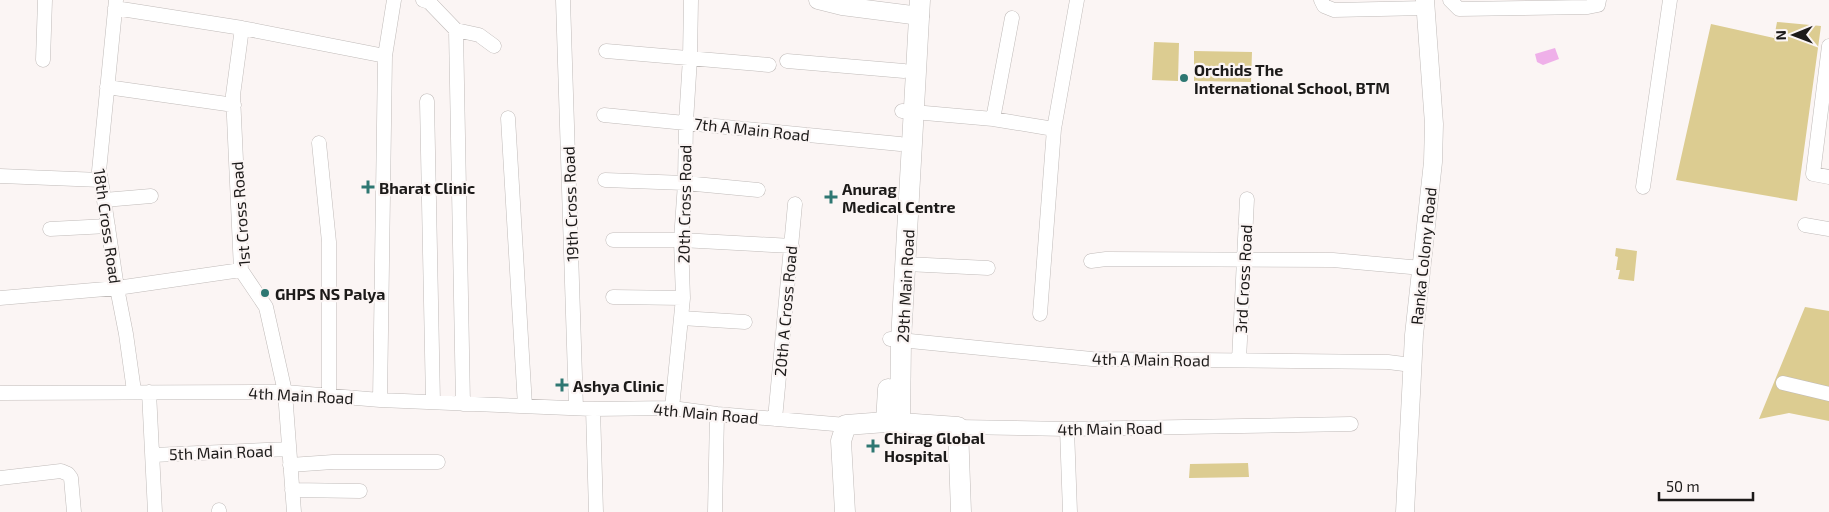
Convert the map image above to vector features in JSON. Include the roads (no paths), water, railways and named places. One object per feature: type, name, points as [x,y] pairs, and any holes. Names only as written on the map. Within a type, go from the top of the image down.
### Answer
[{"type":"main road","name":"29th Main Road","points":[[893,422],[900,144],[908,112],[904,71],[914,8]]},
{"type":"main road","name":"29th Main Road","points":[[896,340],[906,264],[908,112],[914,8]]},
{"type":"main road","name":"4th Main Road","points":[[846,425],[893,422],[958,427]]},
{"type":"main road","points":[[844,512],[841,442],[846,425]]},
{"type":"main road","points":[[958,427],[961,512]]},
{"type":"street","points":[[42,60],[45,0]]},
{"type":"street","points":[[380,400],[385,56],[394,0]]},
{"type":"street","points":[[423,0],[429,2],[456,30],[479,35],[494,46]]},
{"type":"street","name":"19th Cross Road","points":[[563,0],[576,408]]},
{"type":"street","name":"20th Cross Road","points":[[672,408],[683,298],[681,240],[690,58],[690,0]]},
{"type":"street","points":[[818,0],[842,6],[914,8]]},
{"type":"street","points":[[1040,314],[1054,130],[1077,0]]},
{"type":"street","points":[[1321,0],[1324,6],[1334,10],[1425,4]]},
{"type":"street","points":[[1450,0],[1459,9],[1588,7],[1598,5],[1599,0]]},
{"type":"street","points":[[1643,187],[1670,0]]},
{"type":"street","points":[[116,4],[385,56]]},
{"type":"street","name":"18th Cross Road","points":[[116,4],[98,171],[101,180],[134,391]]},
{"type":"street","name":"Ranka Colony Road","points":[[1405,512],[1417,300],[1433,162],[1434,124],[1425,4]]},
{"type":"street","points":[[993,119],[1012,18]]},
{"type":"street","name":"1st Cross Road","points":[[242,28],[233,95],[241,270],[266,307],[285,392],[294,512]]},
{"type":"street","points":[[456,30],[463,404]]},
{"type":"street","points":[[1829,46],[1826,100],[1813,174],[1829,177]]},
{"type":"street","points":[[606,51],[769,65]]},
{"type":"street","points":[[787,61],[904,71]]},
{"type":"street","points":[[107,88],[234,105]]},
{"type":"street","points":[[427,101],[433,402]]},
{"type":"street","points":[[908,112],[993,119],[1054,130]]},
{"type":"street","name":"7th A Main Road","points":[[604,115],[900,144]]},
{"type":"street","points":[[508,118],[525,406]]},
{"type":"street","points":[[319,143],[329,242],[329,396]]},
{"type":"street","points":[[0,176],[101,180]]},
{"type":"street","points":[[605,180],[685,183],[758,190]]},
{"type":"street","points":[[104,200],[151,196]]},
{"type":"street","name":"3rd Cross Road","points":[[1239,360],[1247,199]]},
{"type":"street","name":"20th A Cross Road","points":[[775,419],[792,246],[794,204]]},
{"type":"street","points":[[1805,225],[1829,229]]},
{"type":"street","points":[[50,229],[108,226]]},
{"type":"street","points":[[613,240],[681,240],[792,246]]},
{"type":"street","points":[[1091,261],[1106,259],[1333,260],[1422,268]]},
{"type":"street","points":[[906,264],[988,268]]},
{"type":"street","points":[[0,298],[117,288],[241,270]]},
{"type":"street","points":[[613,297],[683,298]]},
{"type":"street","points":[[681,318],[745,322]]},
{"type":"street","name":"4th A Main Road","points":[[896,340],[1092,359],[1388,362],[1412,365]]},
{"type":"street","points":[[1783,383],[1829,394]]},
{"type":"street","name":"4th Main Road","points":[[0,393],[134,391],[285,392],[380,400],[463,404],[593,409],[672,408],[717,414],[846,425]]},
{"type":"street","points":[[149,392],[155,512]]},
{"type":"street","points":[[593,409],[596,512]]},
{"type":"street","points":[[715,512],[717,414]]},
{"type":"street","name":"4th Main Road","points":[[958,427],[1067,429],[1351,424]]},
{"type":"street","points":[[1067,429],[1070,512]]},
{"type":"street","name":"5th Main Road","points":[[152,454],[289,449]]},
{"type":"street","points":[[290,465],[333,462],[438,462]]},
{"type":"street","points":[[0,478],[60,471],[68,474],[72,478],[74,512]]},
{"type":"street","points":[[292,490],[360,491]]},
{"type":"place","name":"Orchids The International School, BTM","points":[[1184,78]]},
{"type":"place","name":"Bharat Clinic","points":[[368,187]]},
{"type":"place","name":"Anurag Medical Centre","points":[[831,197]]},
{"type":"place","name":"GHPS NS Palya","points":[[265,293]]},
{"type":"place","name":"Ashya Clinic","points":[[562,385]]},
{"type":"place","name":"Chirag Global Hospital","points":[[873,446]]}]
